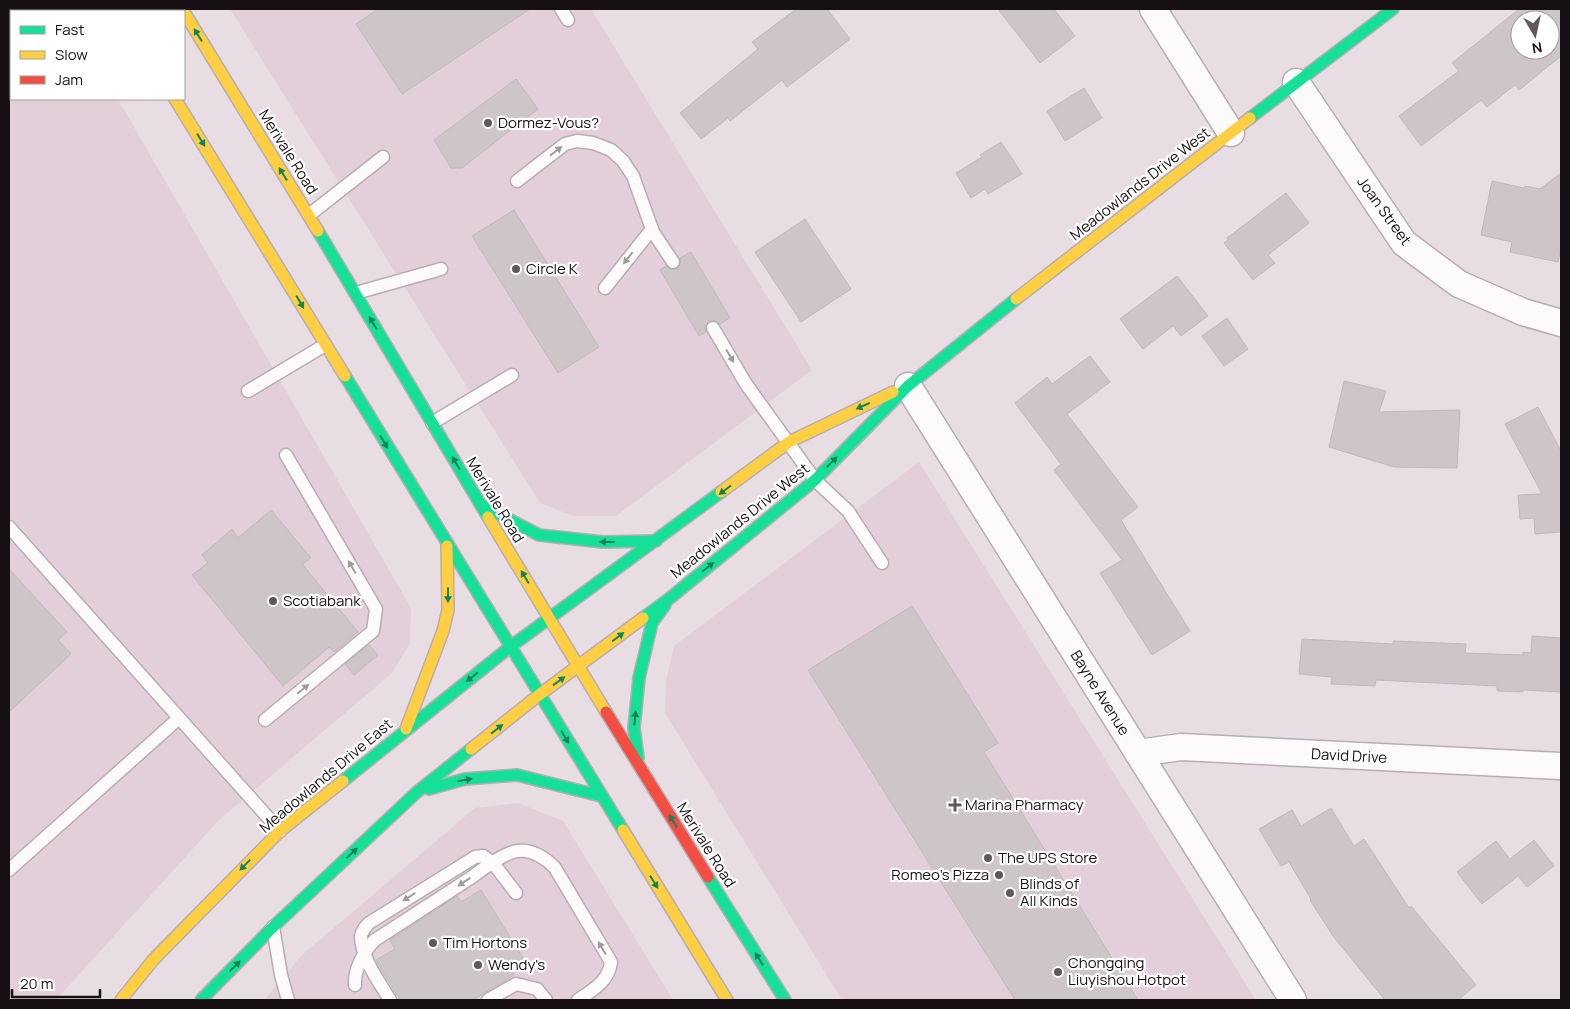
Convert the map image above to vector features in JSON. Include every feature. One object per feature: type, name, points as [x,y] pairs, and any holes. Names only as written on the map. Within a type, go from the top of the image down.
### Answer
[{"type":"main road","name":"Meadowlands Drive West","points":[[579,666],[670,598],[815,480],[908,386],[1056,267],[1393,9]]},
{"type":"main road","name":"Merivale Road","points":[[185,14],[309,215],[639,766],[785,1000]]},
{"type":"main road","points":[[176,100],[727,1000]]},
{"type":"main road","name":"Meadowlands Drive West","points":[[550,619],[789,442],[908,386]]},
{"type":"main road","points":[[481,505],[539,535],[603,542],[656,541]]},
{"type":"main road","points":[[406,729],[448,610],[448,546]]},
{"type":"main road","points":[[639,766],[634,728],[639,678],[652,623],[670,598]]},
{"type":"main road","name":"Meadowlands Drive East","points":[[121,1000],[153,960],[280,831],[510,647],[550,619]]},
{"type":"main road","points":[[200,1000],[273,927],[418,792],[539,695],[579,666]]},
{"type":"main road","points":[[418,792],[465,779],[517,775],[601,796]]},
{"type":"street","points":[[1153,9],[1231,133]]},
{"type":"street","name":"Joan Street","points":[[1296,82],[1404,243],[1459,284],[1523,312],[1561,324]]},
{"type":"street","name":"Bayne Avenue","points":[[908,386],[1293,1000]]},
{"type":"street","name":"David Drive","points":[[1138,753],[1181,747],[1561,766]]},
{"type":"lane","points":[[561,9],[568,20]]},
{"type":"lane","points":[[517,181],[565,144],[577,142],[593,143],[611,150],[623,161],[633,176],[652,229],[673,262]]},
{"type":"lane","points":[[309,215],[384,157]]},
{"type":"lane","points":[[605,288],[652,229]]},
{"type":"lane","points":[[356,294],[441,269]]},
{"type":"lane","points":[[712,328],[746,384],[815,480],[848,511],[882,563]]},
{"type":"lane","points":[[248,391],[325,345]]},
{"type":"lane","points":[[432,423],[512,375]]},
{"type":"lane","points":[[265,720],[373,631],[376,608],[286,455]]},
{"type":"lane","points":[[9,527],[280,831]]},
{"type":"lane","points":[[9,870],[179,718]]},
{"type":"lane","points":[[355,985],[356,972],[365,952],[375,940],[494,863],[516,851],[525,851],[539,856],[555,868],[611,962],[609,974],[580,999]]},
{"type":"lane","points":[[390,1000],[368,963],[361,938],[364,929],[369,923],[475,857],[483,856],[494,863],[516,893]]},
{"type":"lane","points":[[273,927],[280,975],[288,1000]]},
{"type":"lane","points":[[488,1000],[516,984],[537,989],[546,1000]]},
{"type":"shaded area","points":[[9,9],[66,9],[10,10],[10,100],[119,100],[411,608],[410,643],[392,673],[218,821],[56,1000],[9,1000]]},
{"type":"shaded area","points":[[230,9],[591,9],[812,370],[616,516],[573,516],[540,503]]},
{"type":"shaded area","points":[[919,462],[1256,1000],[842,1000],[665,713],[666,680],[674,646]]},
{"type":"shaded area","points":[[518,803],[563,821],[673,1000],[264,1000],[302,955],[475,808]]},
{"type":"building","points":[[378,9],[530,9],[402,94],[356,24]]},
{"type":"building","points":[[796,9],[827,9],[850,39],[787,87],[782,80],[730,121],[728,118],[701,139],[680,113],[758,49],[752,42]]},
{"type":"building","points":[[998,9],[1054,9],[1075,36],[1040,63]]},
{"type":"building","points":[[1561,9],[1561,56],[1560,10],[1518,10]]},
{"type":"building","points":[[1510,16],[1510,60],[1556,60],[1519,90],[1515,85],[1487,107],[1481,100],[1421,146],[1399,116],[1459,71],[1452,63]]},
{"type":"building","name":"Dormez-Vous?","points":[[516,79],[538,109],[462,168],[451,168],[434,140]]},
{"type":"building","points":[[1084,88],[1102,118],[1065,141],[1047,111]]},
{"type":"building","points":[[1001,142],[1022,174],[988,194],[985,189],[971,198],[956,173],[982,157],[980,155]]},
{"type":"building","points":[[1561,173],[1561,248],[1558,262],[1510,252],[1512,242],[1481,235],[1492,181],[1524,188],[1525,186],[1540,189]]},
{"type":"building","points":[[1286,193],[1309,223],[1268,255],[1275,263],[1253,280],[1224,243],[1228,240],[1227,238]]},
{"type":"building","points":[[514,210],[599,347],[558,373],[472,236]]},
{"type":"building","points":[[805,219],[851,289],[801,322],[755,252]]},
{"type":"building","points":[[691,252],[730,318],[720,324],[713,320],[708,321],[705,328],[706,332],[699,336],[660,270],[666,266],[670,269],[677,269],[680,265],[680,258]]},
{"type":"building","points":[[1177,276],[1208,316],[1181,336],[1173,326],[1143,349],[1120,319]]},
{"type":"building","points":[[1227,318],[1248,349],[1224,366],[1202,336]]},
{"type":"building","points":[[1090,356],[1110,382],[1067,414],[1138,507],[1121,520],[1190,631],[1152,655],[1100,573],[1122,560],[1054,470],[1061,464],[1015,403],[1047,377],[1052,384]]},
{"type":"building","points":[[1344,381],[1386,391],[1379,412],[1460,410],[1457,468],[1394,467],[1329,447]]},
{"type":"building","points":[[1538,407],[1561,451],[1561,532],[1535,534],[1534,518],[1520,519],[1518,495],[1542,494],[1505,424]]},
{"type":"building","name":"Scotiabank","points":[[271,510],[311,558],[302,564],[358,632],[334,652],[329,647],[283,686],[192,575],[208,563],[202,555],[232,529],[238,538]]},
{"type":"building","points":[[9,569],[67,632],[58,640],[71,654],[9,712]]},
{"type":"building","points":[[912,606],[998,743],[984,752],[1138,1000],[1015,1000],[808,670]]},
{"type":"building","points":[[1532,636],[1561,638],[1561,692],[1497,691],[1497,686],[1376,680],[1375,686],[1331,684],[1332,677],[1299,674],[1302,639],[1393,644],[1393,641],[1466,644],[1465,653],[1523,655],[1523,652],[1531,653]]},
{"type":"building","points":[[369,645],[378,655],[354,675],[345,664]]},
{"type":"building","points":[[1331,808],[1354,846],[1364,839],[1409,908],[1411,906],[1476,985],[1458,1000],[1385,1000],[1333,936],[1289,862],[1281,866],[1259,829],[1292,810],[1301,826]]},
{"type":"building","points":[[1534,840],[1554,866],[1527,887],[1518,876],[1482,904],[1457,872],[1496,841],[1510,859]]},
{"type":"building","points":[[481,890],[523,958],[522,961],[511,969],[514,975],[473,1000],[400,1000],[376,960],[395,949],[390,940],[457,896],[461,902]]},
{"type":"traffic: fast","points":[[1250,118],[1393,9]]},
{"type":"traffic: fast","points":[[318,231],[488,517]]},
{"type":"traffic: fast","points":[[643,618],[815,480],[908,386],[1016,299]]},
{"type":"traffic: fast","points":[[345,376],[623,830]]},
{"type":"traffic: fast","points":[[343,781],[510,647],[721,492]]},
{"type":"traffic: fast","points":[[481,505],[539,535],[603,542],[656,541]]},
{"type":"traffic: fast","points":[[638,758],[634,728],[639,678],[652,623],[665,605]]},
{"type":"traffic: fast","points":[[201,1000],[273,927],[417,792],[471,749]]},
{"type":"traffic: fast","points":[[429,789],[465,779],[517,775],[601,796]]},
{"type":"traffic: fast","points":[[708,877],[785,1000]]},
{"type":"traffic: slow","points":[[185,14],[318,231]]},
{"type":"traffic: slow","points":[[176,100],[345,376]]},
{"type":"traffic: slow","points":[[1016,299],[1250,118]]},
{"type":"traffic: slow","points":[[721,492],[789,442],[893,392]]},
{"type":"traffic: slow","points":[[488,517],[606,712]]},
{"type":"traffic: slow","points":[[406,729],[443,631],[448,610],[447,546]]},
{"type":"traffic: slow","points":[[471,749],[539,695],[643,618]]},
{"type":"traffic: slow","points":[[121,1000],[153,960],[280,831],[343,781]]},
{"type":"traffic: slow","points":[[623,830],[727,1000]]},
{"type":"traffic: jam","points":[[606,712],[708,877]]},
{"type":"place","name":"Dormez-Vous?","points":[[488,123]]},
{"type":"place","name":"Circle K","points":[[516,269]]},
{"type":"place","name":"Scotiabank","points":[[273,601]]},
{"type":"place","name":"Marina Pharmacy","points":[[955,805]]},
{"type":"place","name":"The UPS Store","points":[[988,858]]},
{"type":"place","name":"Romeo's Pizza","points":[[999,875]]},
{"type":"place","name":"Blinds of All Kinds","points":[[1010,893]]},
{"type":"place","name":"Tim Hortons","points":[[433,943]]},
{"type":"place","name":"Wendy's","points":[[478,965]]},
{"type":"place","name":"Chongqing Liuyishou Hotpot","points":[[1058,972]]}]
